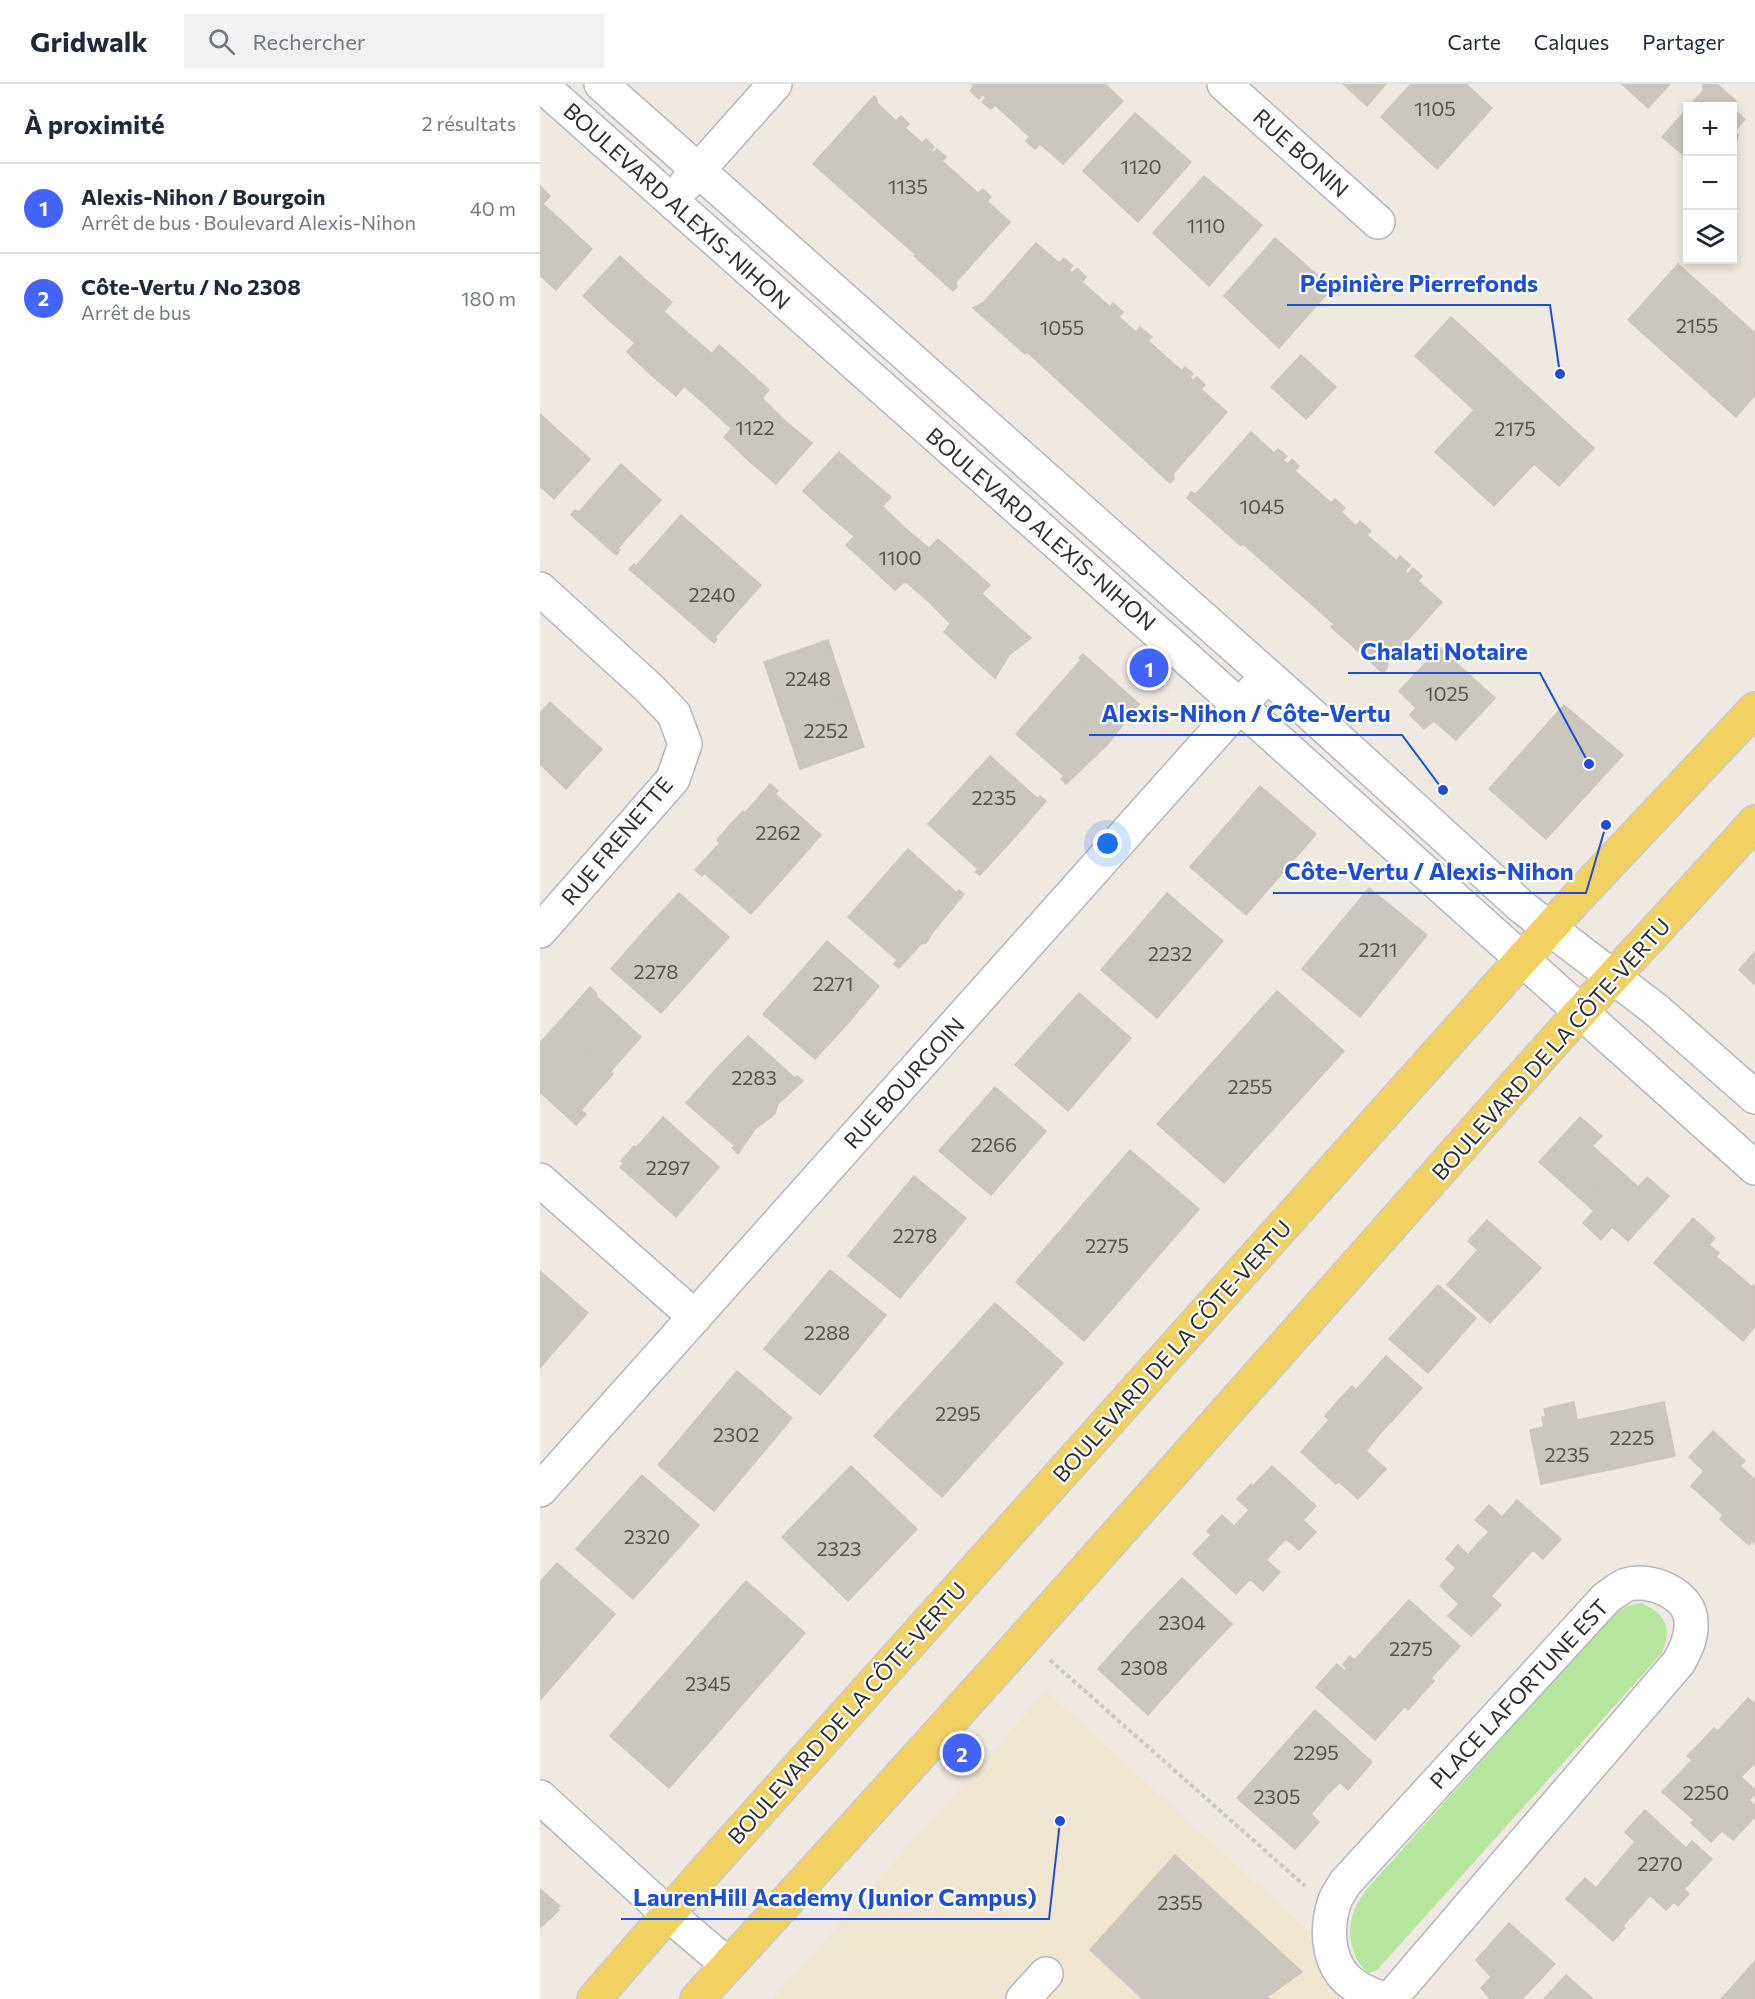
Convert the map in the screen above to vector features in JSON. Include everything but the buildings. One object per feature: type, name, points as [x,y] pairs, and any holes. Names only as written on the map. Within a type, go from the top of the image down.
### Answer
[{"type":"main road","name":"BOULEVARD DE LA CÔTE-VERTU","points":[[594,1999],[1522,959],[1755,709]]},
{"type":"main road","name":"BOULEVARD DE LA CÔTE-VERTU","points":[[697,1999],[1340,1286],[1581,1012],[1755,822]]},
{"type":"street","name":"BOULEVARD ALEXIS-NIHON","points":[[540,84],[1755,1168]]},
{"type":"street","name":"BOULEVARD ALEXIS-NIHON","points":[[601,84],[1267,675],[1522,907],[1655,1009],[1755,1097]]},
{"type":"street","points":[[672,200],[775,84]]},
{"type":"street","name":"RUE BONIN","points":[[1224,84],[1378,222]]},
{"type":"street","name":"RUE FRENETTE","points":[[540,590],[649,688],[674,714],[684,744],[673,779],[540,931]]},
{"type":"street","name":"RUE BOURGOIN","points":[[540,1490],[1267,675]]},
{"type":"street","points":[[540,1180],[695,1317]]},
{"type":"street","name":"PLACE LAFORTUNE EST","points":[[1382,1999],[1355,1986],[1338,1970],[1330,1951],[1330,1927],[1334,1902],[1346,1883],[1606,1598],[1626,1585],[1650,1582],[1670,1590],[1685,1604],[1692,1619],[1689,1641],[1679,1662],[1390,1999]]},
{"type":"street","points":[[540,1797],[728,1965]]},
{"type":"street","points":[[1023,1999],[1046,1974]]},
{"type":"path","points":[[1048,1658],[1333,1910]]},
{"type":"shaded area","points":[[1046,1691],[1330,1951],[1382,1999],[773,1999]]},
{"type":"green space","points":[[1641,1603],[1656,1612],[1665,1622],[1666,1636],[1662,1653],[1377,1970],[1369,1973],[1362,1967],[1353,1951],[1350,1932],[1353,1913],[1367,1889],[1616,1611]]},
{"type":"place","name":"Pépinière Pierrefonds","points":[[1560,374]]},
{"type":"place","name":"Alexis-Nihon / Bourgoin","points":[[1149,668]]},
{"type":"place","name":"Chalati Notaire","points":[[1589,764]]},
{"type":"place","name":"Alexis-Nihon / Côte-Vertu","points":[[1443,790]]},
{"type":"place","name":"Côte-Vertu / Alexis-Nihon","points":[[1606,825]]},
{"type":"place","name":"Côte-Vertu / No 2308","points":[[962,1753]]},
{"type":"place","name":"LaurenHill Academy (Junior Campus)","points":[[1060,1821]]}]
